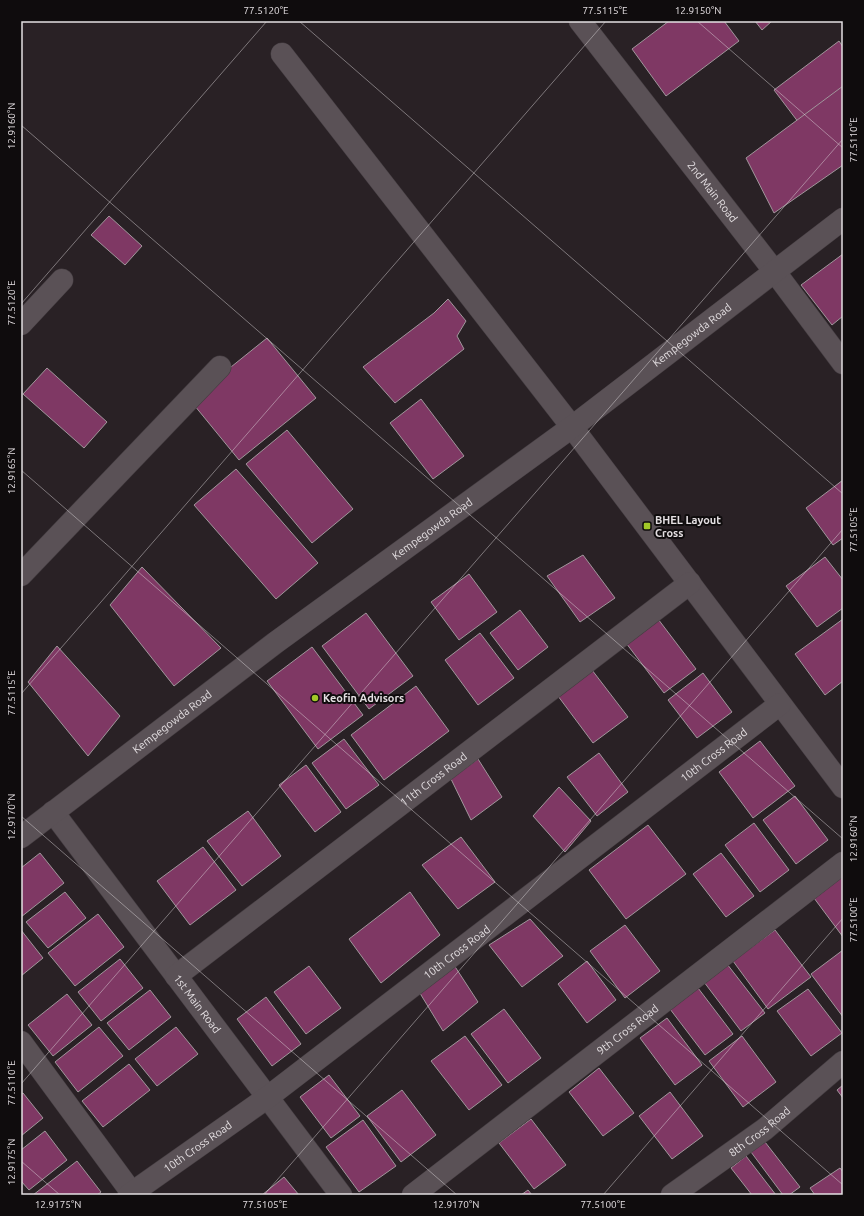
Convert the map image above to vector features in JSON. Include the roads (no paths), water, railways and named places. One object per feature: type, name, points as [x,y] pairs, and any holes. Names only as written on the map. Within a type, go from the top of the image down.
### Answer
[{"type":"street","name":"2nd Main Road","points":[[580,21],[775,272],[843,363]]},
{"type":"street","points":[[282,54],[572,427],[843,788]]},
{"type":"street","name":"Kempegowda Road","points":[[21,837],[275,643],[572,427],[843,219]]},
{"type":"street","points":[[21,324],[62,280]]},
{"type":"street","points":[[21,575],[220,367]]},
{"type":"street","name":"11th Cross Road","points":[[176,976],[690,583]]},
{"type":"street","name":"10th Cross Road","points":[[130,1194],[268,1097],[780,704]]},
{"type":"street","name":"1st Main Road","points":[[53,812],[341,1195]]},
{"type":"street","name":"9th Cross Road","points":[[413,1195],[843,863]]},
{"type":"street","points":[[21,1042],[130,1194]]},
{"type":"street","name":"8th Cross Road","points":[[672,1195],[765,1129],[843,1062]]},
{"type":"place","name":"BHEL Layout Cross","points":[[647,526]]},
{"type":"place","name":"Keofin Advisors","points":[[315,698]]}]
